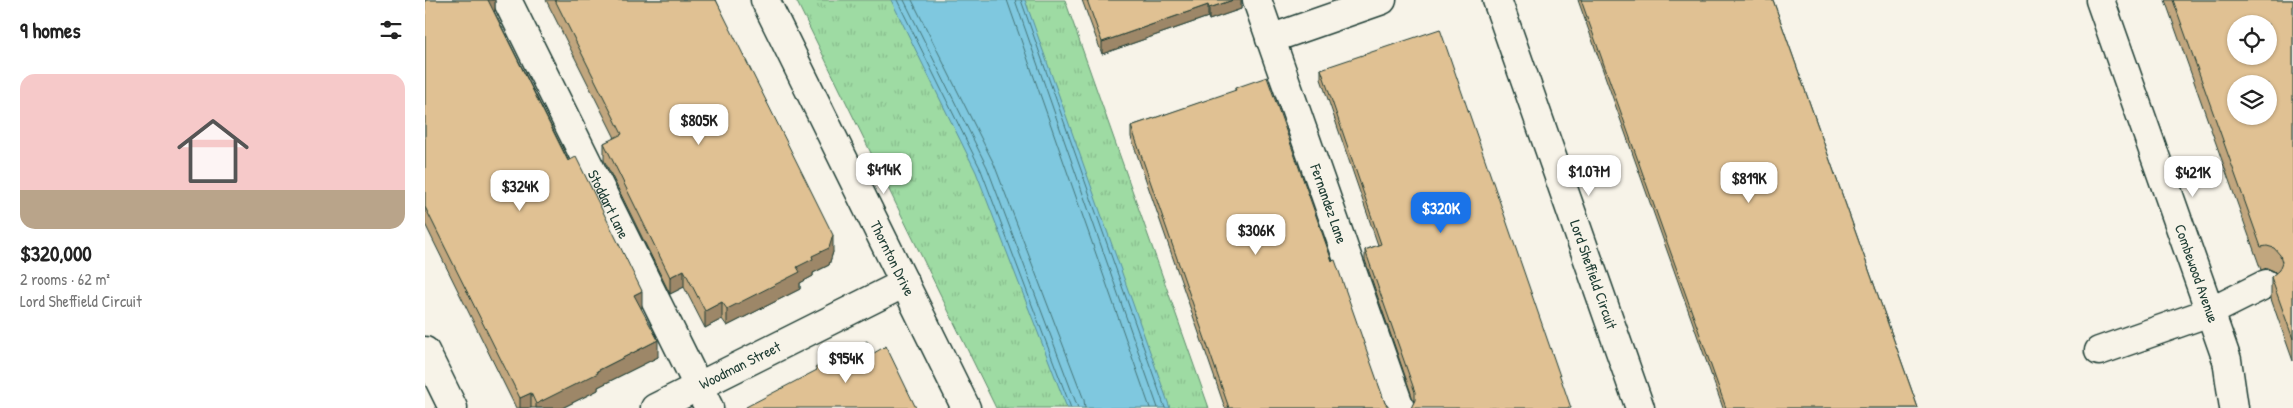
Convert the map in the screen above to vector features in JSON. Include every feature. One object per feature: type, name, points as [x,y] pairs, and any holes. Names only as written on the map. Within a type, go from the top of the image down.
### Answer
[{"type":"street","name":"Stoddart Lane","points":[[507,0],[704,397]]},
{"type":"street","name":"Thornton Drive","points":[[765,0],[967,408]]},
{"type":"street","name":"Fernandez Lane","points":[[1257,0],[1400,408]]},
{"type":"street","points":[[1270,38],[1382,0]]},
{"type":"street","name":"Lord Sheffield Circuit","points":[[1497,0],[1640,408]]},
{"type":"street","name":"Combewood Avenue","points":[[2100,0],[2227,360],[2234,408]]},
{"type":"street","name":"Woodman Street","points":[[655,408],[704,397],[905,283]]},
{"type":"street","points":[[2099,351],[2210,312],[2266,284]]},
{"type":"street","points":[[425,351],[453,408]]},
{"type":"street","points":[[2227,360],[2249,408]]},
{"type":"green space","points":[[796,0],[1065,0],[1209,408],[996,408]]},
{"type":"water","points":[[891,0],[1025,0],[1170,408],[1067,408],[976,172]]},
{"type":"building","points":[[425,0],[488,0],[568,161],[576,157],[642,291],[634,295],[658,340],[536,404],[531,393],[520,398],[425,207]]},
{"type":"building","points":[[555,0],[716,0],[833,235],[829,248],[812,256],[813,259],[797,267],[800,272],[727,309],[722,302],[705,311],[684,270],[670,277],[604,143],[622,134]]},
{"type":"building","points":[[1087,0],[1233,0],[1209,8],[1208,5],[1102,42]]},
{"type":"building","points":[[1581,0],[1773,0],[1918,408],[1726,408]]},
{"type":"building","points":[[2173,0],[2293,0],[2293,339],[2271,277],[2279,270],[2282,262],[2280,255],[2274,248],[2261,247]]},
{"type":"building","points":[[1440,29],[1571,408],[1411,408],[1415,400],[1415,392],[1365,250],[1381,244],[1321,69]]},
{"type":"building","points":[[1267,77],[1332,261],[1335,260],[1385,403],[1389,408],[1229,408],[1131,126],[1236,90],[1235,88]]},
{"type":"building","points":[[867,341],[874,353],[886,346],[916,408],[746,408],[817,370],[815,367]]}]
